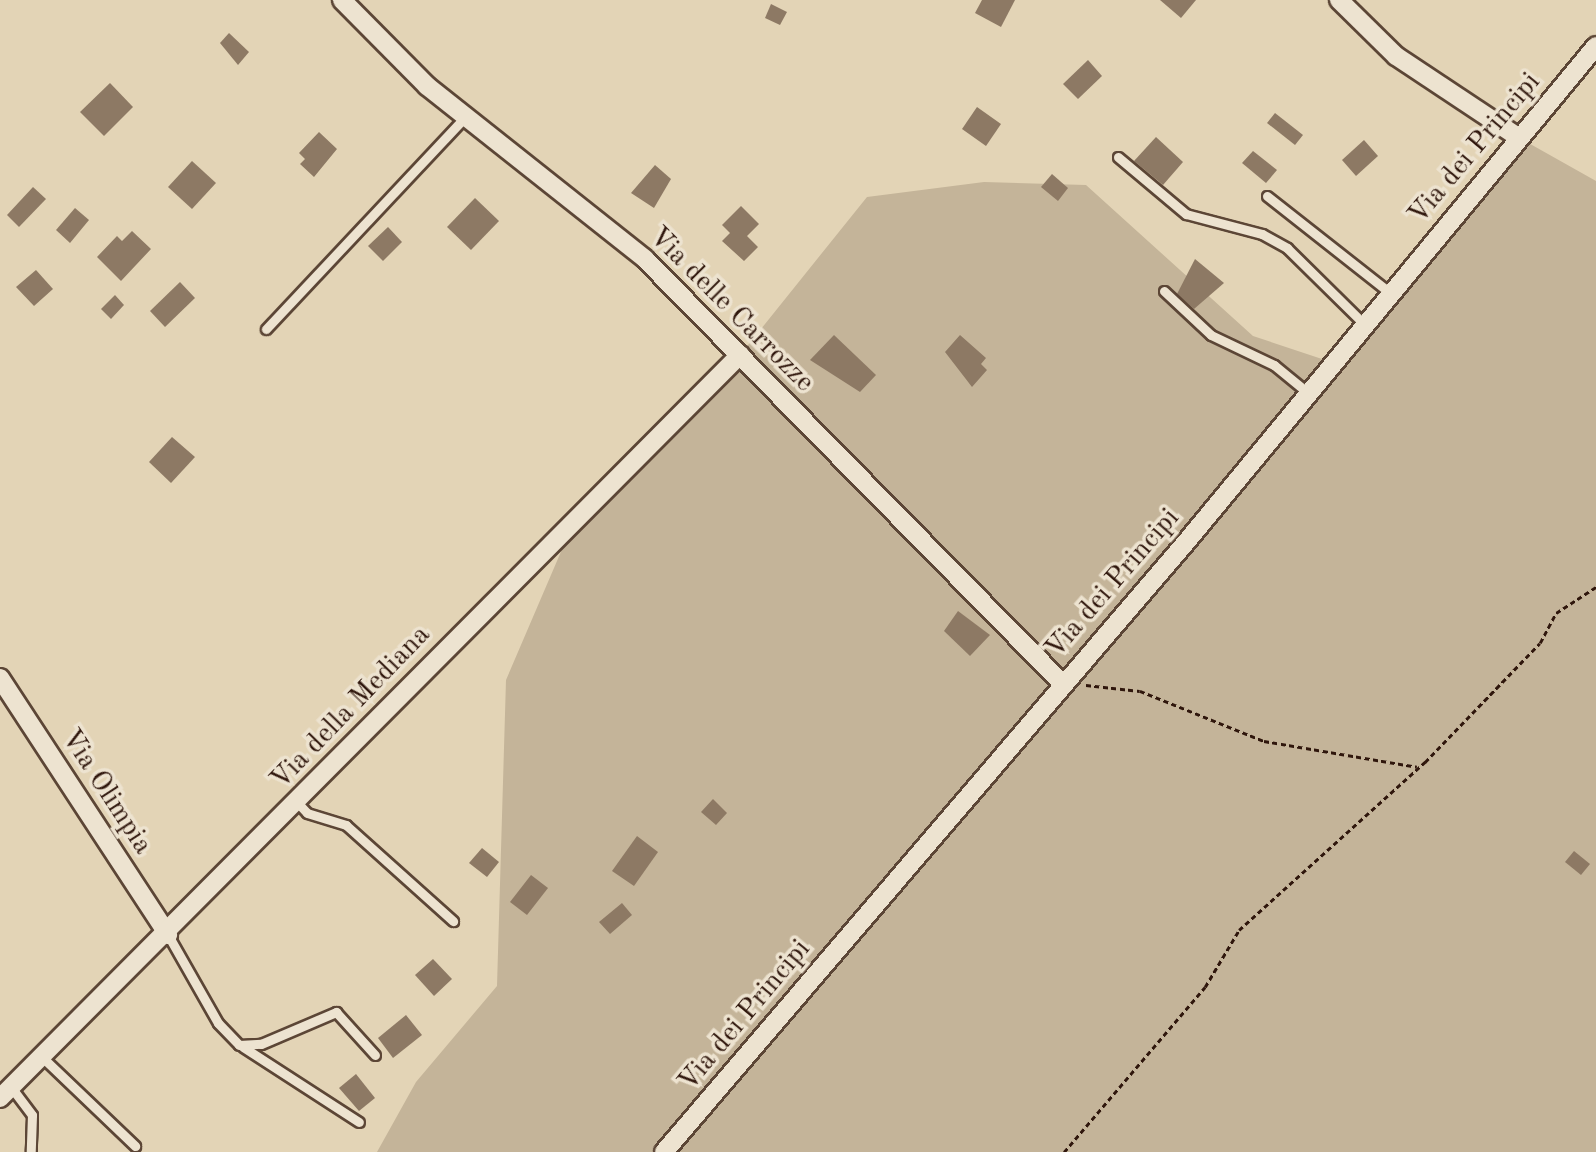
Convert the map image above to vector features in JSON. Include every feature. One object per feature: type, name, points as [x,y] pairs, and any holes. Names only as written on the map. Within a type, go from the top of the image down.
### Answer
[{"type":"street","name":"Via delle Carrozze","points":[[342,0],[412,73],[621,237],[1062,683]]},
{"type":"street","points":[[1339,0],[1396,56],[1518,137]]},
{"type":"street","name":"Via dei Principi","points":[[664,1152],[1062,683],[1596,46]]},
{"type":"street","name":"Via della Mediana","points":[[5,1093],[168,935],[296,802],[740,355]]},
{"type":"street","name":"Via Olimpia","points":[[0,678],[168,935]]},
{"type":"lane","points":[[266,329],[466,116]]},
{"type":"lane","points":[[1118,158],[1194,218],[1252,231],[1287,248],[1363,323]]},
{"type":"lane","points":[[1267,197],[1390,292]]},
{"type":"lane","points":[[1164,291],[1211,335],[1274,365],[1307,392]]},
{"type":"lane","points":[[296,802],[307,813],[346,825],[453,921]]},
{"type":"lane","points":[[168,935],[218,1023],[239,1045],[359,1122]]},
{"type":"lane","points":[[239,1045],[261,1044],[336,1012],[375,1055]]},
{"type":"lane","points":[[42,1057],[135,1146]]},
{"type":"lane","points":[[5,1093],[32,1115],[31,1152]]},
{"type":"path","points":[[1064,1152],[1205,987],[1238,930],[1419,767],[1540,643],[1556,612],[1596,587]]},
{"type":"path","points":[[1062,683],[1140,691],[1264,741],[1419,767]]},
{"type":"shaded area","points":[[1518,137],[1596,181],[1596,1152],[377,1152],[416,1082],[497,986],[506,680],[578,512],[740,355],[867,197],[984,182],[1086,185],[1253,336],[1331,362]]},
{"type":"building","points":[[982,0],[1015,0],[1001,27],[975,13]]},
{"type":"building","points":[[1160,0],[1196,0],[1181,18]]},
{"type":"building","points":[[771,4],[787,12],[780,25],[765,18]]},
{"type":"building","points":[[229,33],[249,52],[238,65],[220,43]]},
{"type":"building","points":[[1088,60],[1102,76],[1078,99],[1063,84]]},
{"type":"building","points":[[110,83],[133,107],[104,136],[80,112]]},
{"type":"building","points":[[977,107],[1001,124],[986,146],[962,129]]},
{"type":"building","points":[[1275,113],[1303,135],[1295,145],[1267,123]]},
{"type":"building","points":[[319,132],[337,149],[314,177],[300,164],[305,159],[299,153]]},
{"type":"building","points":[[1156,137],[1183,162],[1163,185],[1134,161]]},
{"type":"building","points":[[1364,140],[1378,156],[1356,176],[1342,160]]},
{"type":"building","points":[[1253,151],[1277,170],[1266,183],[1242,163]]},
{"type":"building","points":[[192,161],[216,183],[192,209],[168,187]]},
{"type":"building","points":[[655,165],[671,179],[654,208],[631,193]]},
{"type":"building","points":[[1052,174],[1068,188],[1058,201],[1041,187]]},
{"type":"building","points":[[33,187],[46,199],[19,227],[7,215]]},
{"type":"building","points":[[475,198],[499,221],[471,250],[447,227]]},
{"type":"building","points":[[741,206],[759,224],[747,236],[758,247],[744,261],[722,241],[730,233],[722,225]]},
{"type":"building","points":[[75,208],[89,220],[70,243],[56,230]]},
{"type":"building","points":[[388,227],[402,242],[383,261],[368,246]]},
{"type":"building","points":[[132,231],[151,249],[121,281],[97,257],[117,236],[122,241]]},
{"type":"building","points":[[1195,259],[1224,283],[1194,309],[1177,294]]},
{"type":"building","points":[[36,270],[53,289],[34,306],[16,287]]},
{"type":"building","points":[[180,282],[195,298],[165,327],[150,311]]},
{"type":"building","points":[[115,295],[124,305],[111,319],[101,309]]},
{"type":"building","points":[[834,335],[876,375],[860,392],[810,360]]},
{"type":"building","points":[[960,335],[986,358],[981,364],[987,370],[972,387],[945,352]]},
{"type":"building","points":[[172,437],[195,457],[171,483],[149,462]]},
{"type":"building","points":[[958,611],[990,635],[970,656],[944,631]]},
{"type":"building","points":[[713,799],[727,813],[716,825],[701,812]]},
{"type":"building","points":[[637,836],[658,852],[634,886],[612,871]]},
{"type":"building","points":[[482,848],[499,862],[487,877],[469,863]]},
{"type":"building","points":[[1574,851],[1590,864],[1581,875],[1565,862]]},
{"type":"building","points":[[531,875],[548,888],[527,915],[510,902]]},
{"type":"building","points":[[622,903],[632,915],[610,934],[599,922]]},
{"type":"building","points":[[433,959],[452,979],[434,996],[415,975]]},
{"type":"building","points":[[406,1015],[422,1035],[393,1058],[378,1038]]},
{"type":"building","points":[[356,1074],[375,1098],[359,1111],[339,1088]]}]
